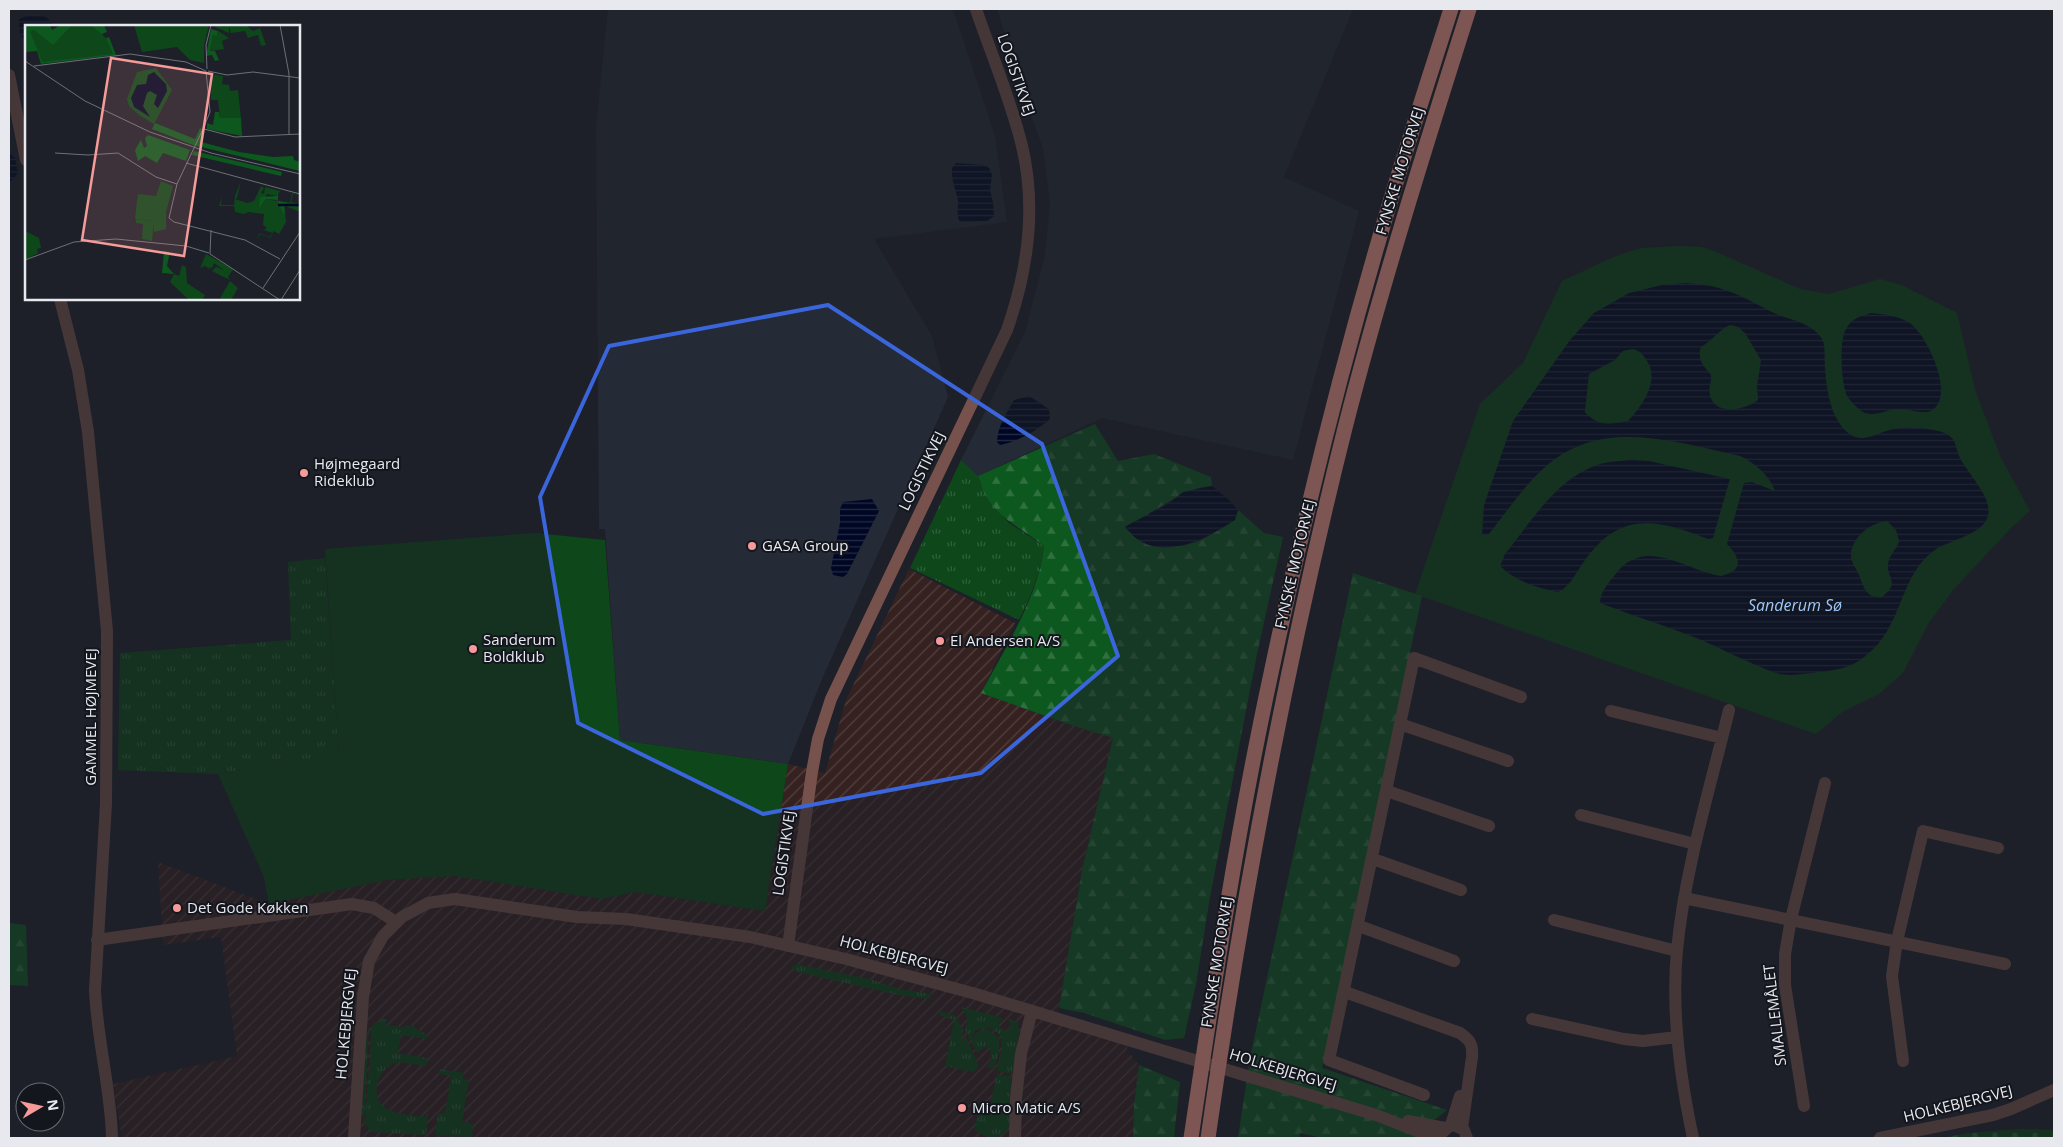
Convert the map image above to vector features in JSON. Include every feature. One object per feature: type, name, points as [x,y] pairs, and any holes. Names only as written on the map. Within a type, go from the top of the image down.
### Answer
[{"type":"highway","name":"FYNSKE MOTORVEJ","points":[[1191,1138],[1214,979],[1245,801],[1270,677],[1298,555],[1329,424],[1360,307],[1388,208],[1451,9]]},
{"type":"highway","name":"FYNSKE MOTORVEJ","points":[[1208,1138],[1231,982],[1265,788],[1313,560],[1379,303],[1469,9]]},
{"type":"street","name":"LOGISTIKVEJ","points":[[788,946],[812,772],[818,739],[831,699],[1007,330],[1022,280],[1029,224],[1029,189],[1026,168],[1017,127],[976,9]]},
{"type":"street","points":[[9,75],[25,155]]},
{"type":"street","name":"GAMMEL HØJMEVEJ","points":[[60,300],[78,370],[88,432],[107,631],[106,804],[97,940],[96,1019],[107,1085],[112,1138]]},
{"type":"street","points":[[1424,1095],[1329,1060],[1359,926],[1414,658],[1521,697]]},
{"type":"street","points":[[1693,1138],[1677,1037],[1675,994],[1677,951],[1684,898],[1695,844],[1729,710]]},
{"type":"street","points":[[1610,711],[1722,738]]},
{"type":"street","points":[[1400,724],[1508,761]]},
{"type":"street","name":"SMALLEMÅLET","points":[[1804,1106],[1785,984],[1785,954],[1791,919],[1825,783]]},
{"type":"street","points":[[1387,791],[1489,826]]},
{"type":"street","points":[[1581,815],[1695,844]]},
{"type":"street","points":[[1903,1061],[1892,976],[1897,941],[1923,831],[1998,848]]},
{"type":"street","points":[[1373,859],[1461,890]]},
{"type":"street","points":[[1684,898],[2005,964]]},
{"type":"street","name":"HOLKEBJERGVEJ","points":[[354,1138],[366,972],[378,943],[396,922],[407,913],[428,903],[446,899],[461,899],[577,917],[626,919],[750,938],[788,946],[913,976],[1376,1115],[1458,1133]]},
{"type":"street","points":[[97,940],[352,904],[374,908],[396,922]]},
{"type":"street","points":[[1554,920],[1677,951]]},
{"type":"street","points":[[1359,926],[1454,961]]},
{"type":"street","points":[[1345,992],[1460,1033],[1469,1040],[1473,1047],[1458,1133]]},
{"type":"street","points":[[1015,1138],[1016,1098],[1021,1054],[1032,1011]]},
{"type":"street","points":[[1532,1019],[1624,1039],[1643,1041],[1677,1037]]},
{"type":"street","name":"HOLKEBJERGVEJ","points":[[1880,1138],[1993,1114],[2048,1096],[2054,1090]]},
{"type":"street","name":"HOLKEBJERGVEJ","points":[[1376,1115],[1435,1138]]},
{"type":"highlighted area","points":[[828,305],[1042,444],[1118,656],[981,773],[763,814],[578,723],[540,497],[609,346]]},
{"type":"shaded area","name":"GASA Group","points":[[608,9],[953,9],[995,136],[1007,222],[874,239],[932,336],[948,397],[822,679],[788,764],[620,740],[605,529],[599,529],[596,128]]},
{"type":"shaded area","points":[[997,9],[1353,9],[1284,177],[1359,211],[1293,460],[1102,418],[978,476],[961,460],[1025,332],[1045,256],[1050,203],[1043,148],[1020,85]]},
{"type":"shaded area","points":[[909,569],[1015,623],[981,693],[1113,738],[1082,870],[1058,1015],[1129,1036],[1127,1050],[1139,1065],[1134,1104],[1133,1138],[122,1138],[113,1084],[237,1056],[221,937],[163,945],[158,862],[269,904],[387,880],[455,876],[602,899],[635,892],[765,911],[788,764],[825,773],[846,700]]},
{"type":"green space","points":[[1701,247],[1714,251],[1800,289],[1829,294],[1880,279],[1901,285],[1957,313],[1975,390],[2000,456],[2030,511],[2012,527],[1953,590],[1928,624],[1903,673],[1879,694],[1842,712],[1816,734],[1415,594],[1480,404],[1523,363],[1562,281],[1616,256],[1641,248]]},
{"type":"green space","points":[[1095,424],[1118,461],[1154,454],[1211,477],[1212,486],[1187,492],[1149,513],[1157,546],[1183,546],[1202,540],[1235,520],[1238,510],[1264,533],[1283,537],[1257,654],[1210,897],[1196,984],[1184,1038],[1165,1040],[1084,1013],[1059,1008],[1082,870],[1113,738],[981,693],[1028,603],[1041,565],[1044,546],[999,513],[986,496],[978,476]]},
{"type":"green space","points":[[961,460],[978,476],[986,497],[1009,523],[1044,546],[1035,584],[1019,620],[910,568]]},
{"type":"green space","name":"Sanderum Boldklub","points":[[535,533],[605,540],[620,740],[788,764],[765,911],[635,892],[602,899],[455,876],[387,880],[269,904],[264,877],[218,774],[339,754],[325,549]]},
{"type":"green space","points":[[325,558],[339,754],[218,774],[118,770],[120,653],[291,640],[288,562]]},
{"type":"green space","points":[[1353,573],[1422,596],[1322,1068],[1447,1110],[1433,1121],[1426,1138],[1323,1138],[1300,1133],[1299,1138],[1238,1138],[1250,1058]]},
{"type":"green space","points":[[9,923],[26,925],[28,986],[9,985]]},
{"type":"green space","points":[[796,964],[870,979],[899,989],[932,994],[928,999],[899,995],[797,972],[792,969],[792,966]]},
{"type":"green space","points":[[961,1007],[1003,1018],[999,1023],[999,1027],[1006,1031],[1011,1027],[1010,1021],[1007,1019],[1018,1022],[1019,1033],[1012,1074],[997,1071],[1002,1046],[1001,1037],[993,1029],[983,1028],[975,1031],[970,1041],[965,1029],[967,1017]]},
{"type":"green space","points":[[941,1011],[956,1016],[963,1031],[961,1040],[963,1041],[965,1035],[978,1064],[977,1069],[973,1072],[945,1066],[954,1020],[939,1015]]},
{"type":"green space","points":[[383,1019],[387,1020],[386,1025],[412,1026],[427,1035],[427,1039],[401,1035],[398,1053],[427,1058],[426,1066],[395,1063],[389,1066],[383,1071],[376,1091],[381,1104],[391,1111],[425,1117],[427,1112],[426,1135],[371,1132],[365,1124],[372,1025]]},
{"type":"green space","points":[[369,1027],[364,1126],[362,1109],[366,1037]]},
{"type":"green space","points":[[983,1030],[989,1030],[999,1038],[999,1051],[994,1069],[986,1067],[991,1062],[988,1047],[977,1053],[971,1042],[975,1034]]},
{"type":"green space","points":[[1139,1065],[1180,1082],[1174,1138],[1133,1138],[1134,1104]]},
{"type":"green space","points":[[440,1069],[464,1073],[463,1079],[469,1080],[462,1121],[473,1126],[472,1137],[438,1136],[435,1134],[438,1113],[445,1114],[451,1076],[439,1074]]},
{"type":"green space","points":[[997,1074],[1011,1077],[1009,1127],[1003,1135],[988,1137],[974,1130],[980,1105],[990,1106]]},
{"type":"green space","points":[[2020,1129],[2054,1130],[2054,1138],[1942,1138],[1968,1133]]},
{"type":"water","points":[[30,15],[40,15],[52,24],[25,25],[25,40],[20,35],[19,19]]},
{"type":"water","points":[[9,153],[15,158],[18,172],[14,179],[9,182]]},
{"type":"water","points":[[956,163],[985,165],[989,168],[992,175],[990,190],[994,216],[987,221],[960,222],[952,172],[952,168]]},
{"type":"water","name":"Sanderum Sø","points":[[1687,283],[1719,288],[1806,325],[1818,333],[1822,339],[1826,381],[1831,404],[1836,418],[1847,432],[1859,438],[1865,438],[1893,429],[1906,428],[1924,428],[1947,434],[1953,439],[1960,458],[1983,492],[1989,509],[1987,519],[1982,526],[1964,537],[1943,545],[1924,559],[1909,582],[1886,633],[1870,652],[1855,663],[1840,669],[1794,675],[1780,674],[1755,665],[1691,636],[1600,603],[1603,592],[1614,576],[1626,564],[1638,557],[1665,558],[1721,576],[1737,567],[1737,558],[1727,544],[1744,483],[1752,482],[1775,491],[1761,470],[1740,456],[1664,440],[1639,437],[1589,442],[1566,452],[1544,468],[1536,475],[1488,535],[1482,534],[1484,505],[1513,421],[1570,340],[1594,313],[1629,293],[1662,285]],"holes":[[[1730,325],[1738,327],[1745,333],[1761,360],[1757,386],[1758,400],[1753,404],[1731,409],[1718,406],[1713,402],[1710,395],[1711,375],[1701,362],[1700,355],[1701,347]],[[1632,349],[1639,351],[1647,361],[1651,377],[1648,393],[1628,421],[1600,422],[1585,412],[1589,374],[1615,360],[1623,351]],[[1887,521],[1896,530],[1899,541],[1888,564],[1891,587],[1882,597],[1877,597],[1872,596],[1866,591],[1851,557],[1857,538],[1867,529],[1880,522]]]},
{"type":"water","points":[[1871,313],[1892,316],[1907,321],[1924,340],[1931,352],[1940,378],[1941,390],[1939,401],[1934,409],[1922,412],[1895,409],[1868,414],[1852,403],[1847,396],[1843,382],[1842,362],[1844,334],[1853,320]]},
{"type":"water","points":[[1029,396],[1049,409],[1050,419],[1027,435],[1000,445],[997,442],[999,430],[1014,400]]},
{"type":"water","points":[[1632,460],[1649,461],[1730,479],[1713,538],[1708,539],[1689,532],[1655,524],[1639,524],[1624,527],[1610,534],[1597,546],[1569,584],[1558,592],[1527,583],[1512,576],[1500,566],[1505,554],[1535,515],[1569,480],[1597,465]]},
{"type":"water","points":[[1212,486],[1238,510],[1235,520],[1213,533],[1188,544],[1161,547],[1149,545],[1137,539],[1125,528],[1168,504],[1183,492]]},
{"type":"water","points":[[872,499],[879,511],[847,574],[843,577],[833,575],[831,568],[840,523],[840,509],[843,502]]},
{"type":"place","name":"Højmegaard Rideklub","points":[[304,473]]},
{"type":"place","name":"GASA Group","points":[[752,546]]},
{"type":"place","name":"El Andersen A/S","points":[[940,641]]},
{"type":"place","name":"Sanderum Boldklub","points":[[473,649]]},
{"type":"place","name":"Det Gode Køkken","points":[[177,908]]},
{"type":"place","name":"Micro Matic A/S","points":[[962,1108]]}]
